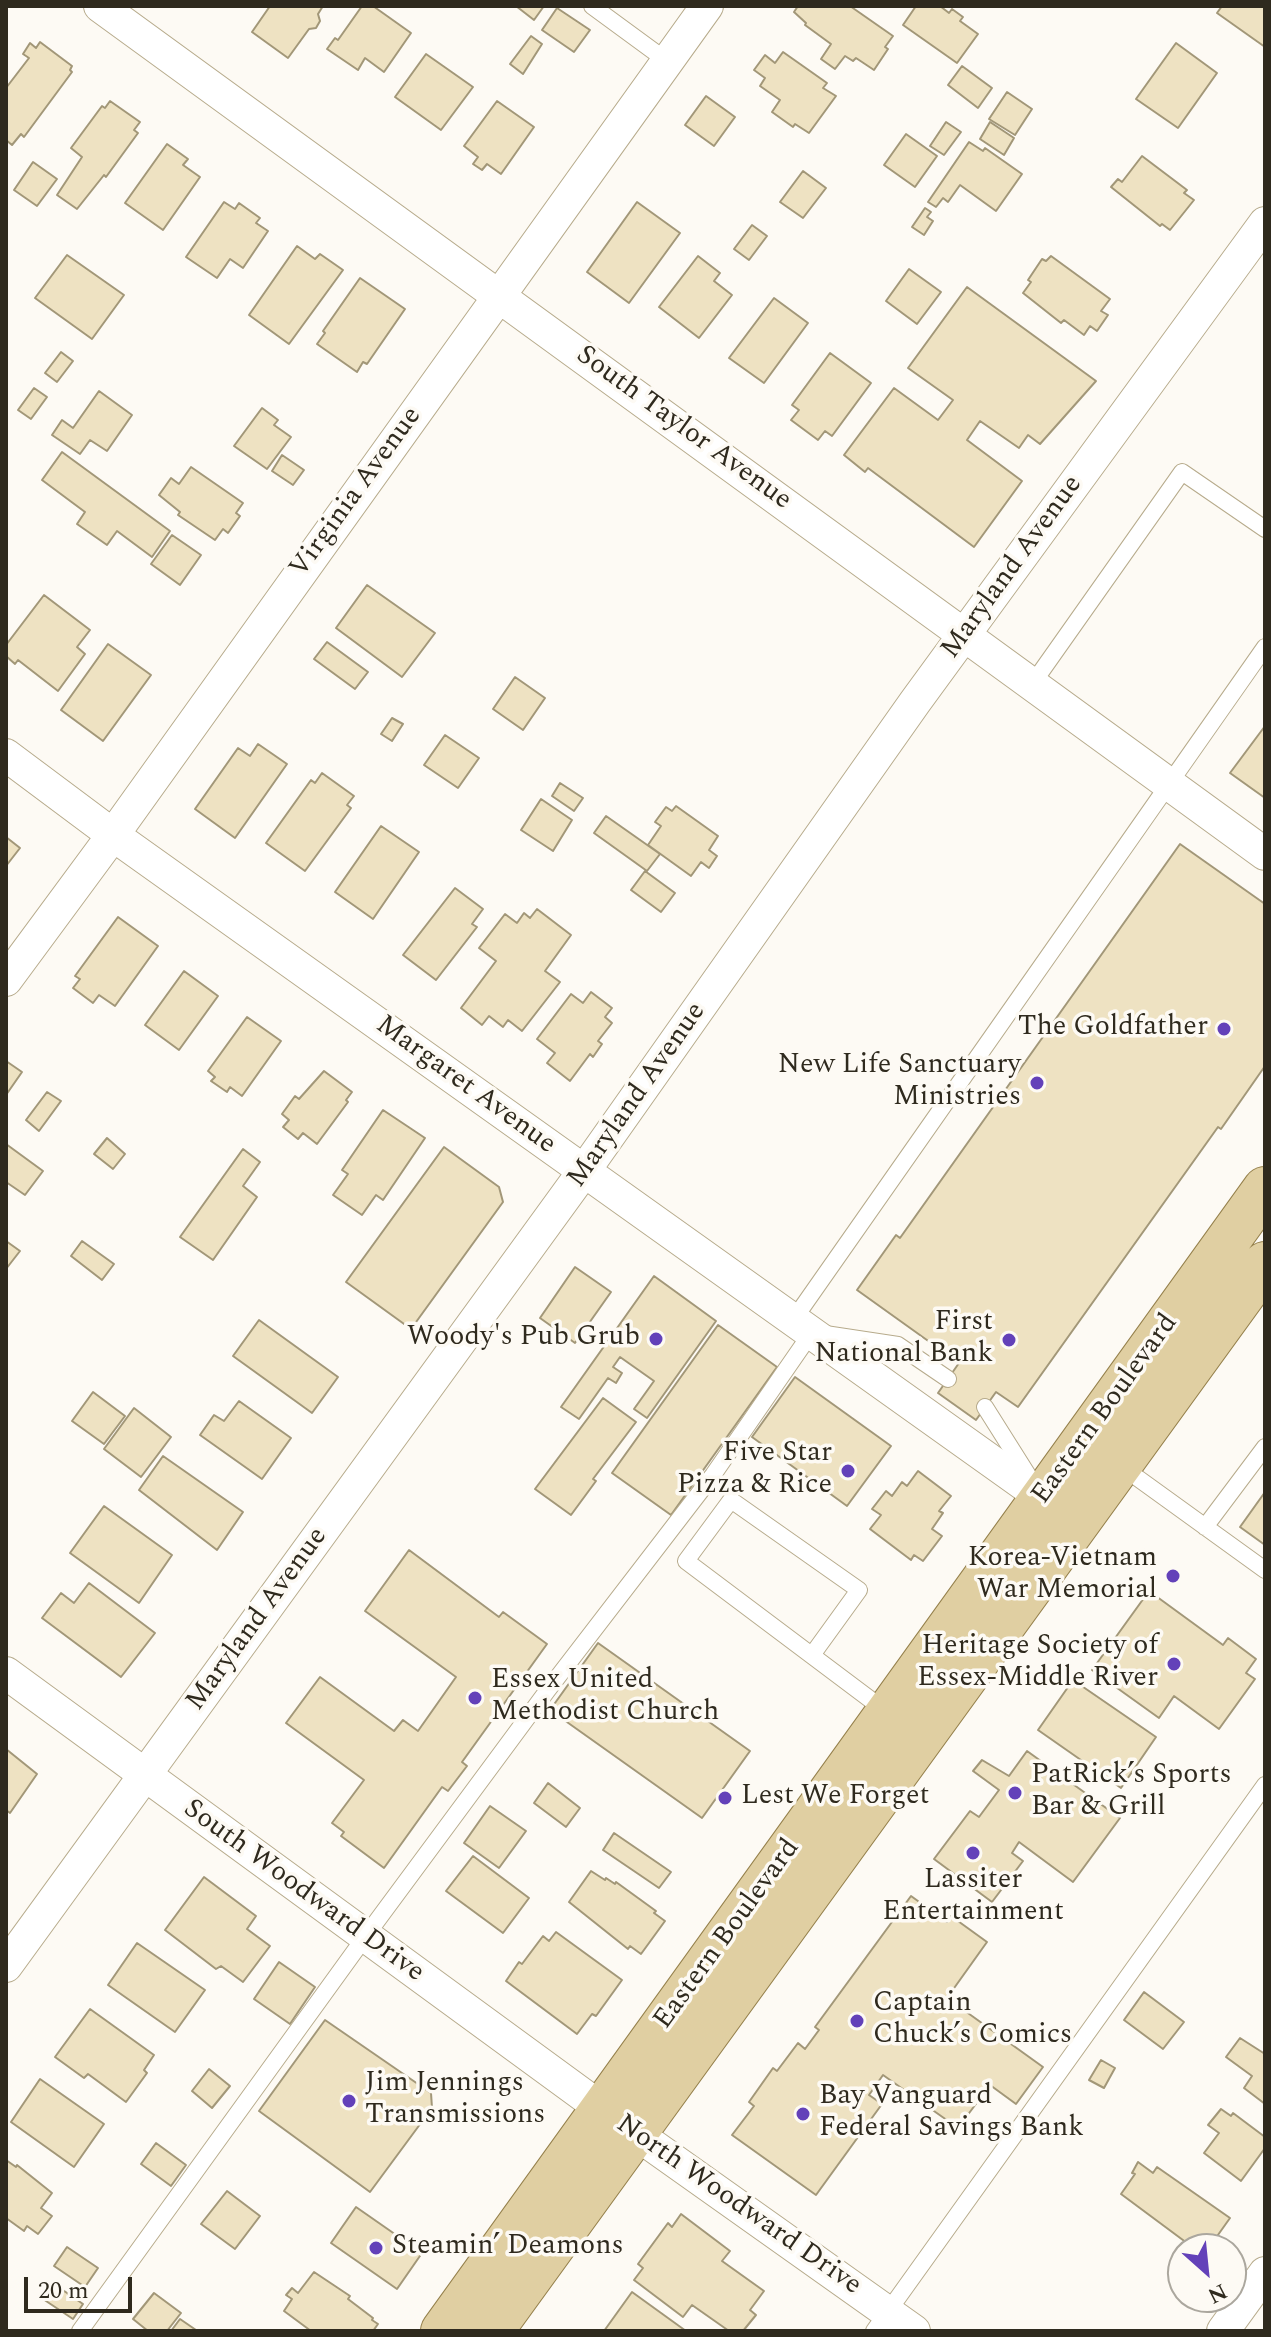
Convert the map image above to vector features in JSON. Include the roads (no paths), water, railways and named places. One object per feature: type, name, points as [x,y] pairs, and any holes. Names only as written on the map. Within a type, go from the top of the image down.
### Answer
[{"type":"main road","name":"Eastern Boulevard","points":[[491,2331],[618,2121],[888,1713],[1265,1189]]},
{"type":"main road","name":"Eastern Boulevard","points":[[443,2331],[618,2121],[1119,1465],[1265,1264]]},
{"type":"street","name":"South Taylor Avenue","points":[[100,6],[1265,854]]},
{"type":"street","name":"Virginia Avenue","points":[[6,980],[707,6]]},
{"type":"street","name":"Maryland Avenue","points":[[6,1966],[584,1171],[965,633],[1265,223]]},
{"type":"street","name":"Margaret Avenue","points":[[6,755],[113,835],[1043,1498]]},
{"type":"street","name":"South Woodward Drive","points":[[6,1673],[144,1777],[618,2121]]},
{"type":"street","name":"North Woodward Drive","points":[[618,2121],[881,2322],[914,2331]]},
{"type":"street","points":[[1223,2331],[1265,2273]]},
{"type":"lane","points":[[592,6],[667,61]]},
{"type":"lane","points":[[1033,683],[1182,472],[1265,529]]},
{"type":"lane","points":[[80,2331],[538,1703],[713,1475],[803,1326],[1265,647]]},
{"type":"lane","points":[[803,1326],[898,1345],[948,1379]]},
{"type":"lane","points":[[985,1407],[1043,1498]]},
{"type":"lane","points":[[1205,1527],[1265,1447]]},
{"type":"lane","points":[[1119,1465],[1265,1570]]},
{"type":"lane","points":[[812,1655],[859,1590],[731,1500],[686,1561],[888,1713]]},
{"type":"lane","points":[[881,2322],[1265,1785]]},
{"type":"place","name":"The Goldfather","points":[[1224,1029]]},
{"type":"place","name":"New Life Sanctuary Ministries","points":[[1037,1083]]},
{"type":"place","name":"Woody's Pub Grub","points":[[656,1339]]},
{"type":"place","name":"First National Bank","points":[[1009,1340]]},
{"type":"place","name":"Five Star Pizza & Rice","points":[[848,1471]]},
{"type":"place","name":"Korea-Vietnam War Memorial","points":[[1173,1576]]},
{"type":"place","name":"Heritage Society of Essex-Middle River","points":[[1174,1664]]},
{"type":"place","name":"Essex United Methodist Church","points":[[475,1698]]},
{"type":"place","name":"PatRick’s Sports Bar & Grill","points":[[1015,1793]]},
{"type":"place","name":"Lest We Forget","points":[[725,1798]]},
{"type":"place","name":"Lassiter Entertainment","points":[[973,1853]]},
{"type":"place","name":"Captain Chuck’s Comics","points":[[857,2021]]},
{"type":"place","name":"Jim Jennings Transmissions","points":[[349,2101]]},
{"type":"place","name":"Bay Vanguard Federal Savings Bank","points":[[803,2114]]},
{"type":"place","name":"Steamin’ Deamons","points":[[376,2248]]}]
